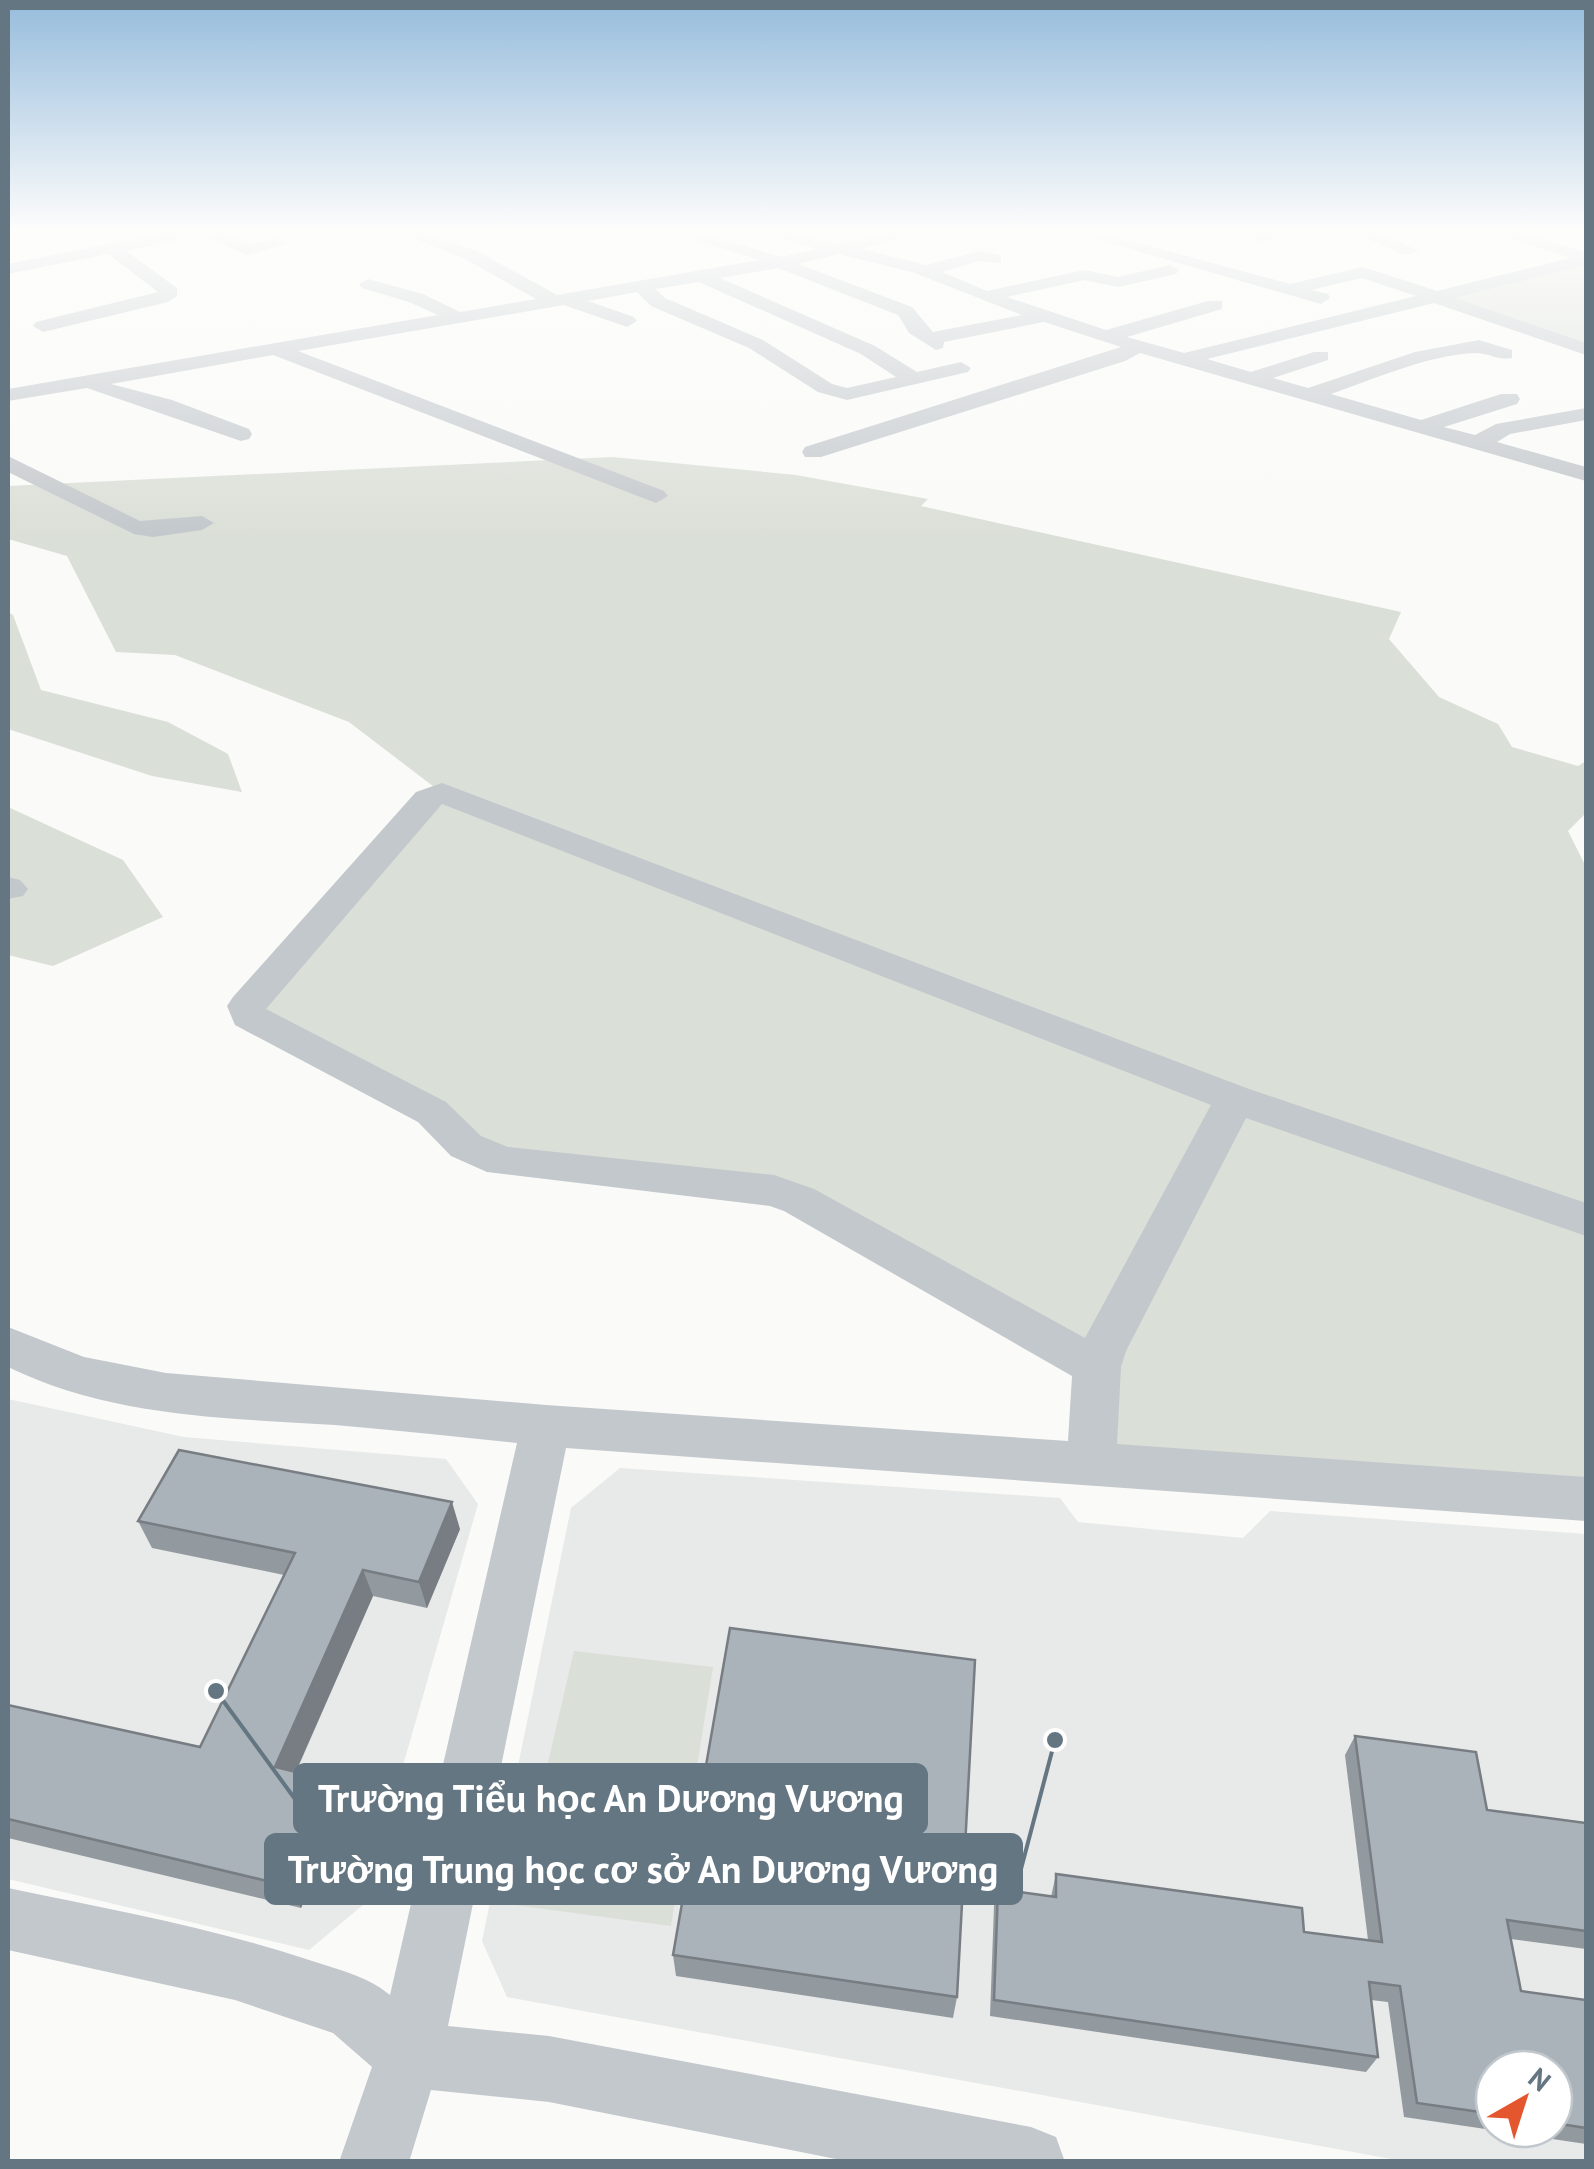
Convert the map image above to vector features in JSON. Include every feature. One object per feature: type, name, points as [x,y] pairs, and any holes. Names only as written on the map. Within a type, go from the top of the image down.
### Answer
[{"type":"street","points":[[8,396],[367,333]]},
{"type":"street","points":[[731,333],[756,344],[825,388],[847,394],[961,368]]},
{"type":"street","points":[[830,333],[868,350],[912,378]]},
{"type":"street","points":[[922,333],[932,341],[975,333]]},
{"type":"street","points":[[1097,333],[1575,471],[1586,458]]},
{"type":"street","points":[[1106,336],[1116,333]]},
{"type":"street","points":[[1188,358],[1293,333]]},
{"type":"street","points":[[1544,333],[1586,348]]},
{"type":"street","points":[[813,452],[1140,346]]},
{"type":"street","points":[[1312,394],[1415,358],[1479,346],[1505,354]]},
{"type":"street","points":[[275,349],[377,392],[550,452],[656,496]]},
{"type":"street","points":[[1060,353],[1086,365]]},
{"type":"street","points":[[1230,387],[1321,356]]},
{"type":"street","points":[[82,382],[164,405],[241,434]]},
{"type":"street","points":[[847,394],[880,428]]},
{"type":"street","points":[[1421,428],[1509,400]]},
{"type":"street","points":[[1476,444],[1504,429],[1586,414]]},
{"type":"street","points":[[8,463],[134,527],[153,530],[202,523]]},
{"type":"street","points":[[1097,1367],[798,1200],[774,1191],[502,1162],[480,1154],[466,1146],[432,1112],[248,1016],[246,1006],[427,799],[442,793],[1235,1099],[1586,1220]]},
{"type":"street","points":[[1092,1465],[1097,1367],[1102,1350],[1235,1099]]},
{"type":"street","points":[[8,1346],[44,1366],[102,1384],[546,1426],[1586,1499]]},
{"type":"street","points":[[374,2162],[410,2056],[546,1426]]},
{"type":"street","points":[[8,1918],[235,1968],[354,2006],[410,2056],[549,2069],[898,2150],[1030,2162]]},
{"type":"shaded area","points":[[1544,333],[1586,333],[1586,348]]},
{"type":"shaded area","points":[[612,457],[796,475],[928,499],[921,506],[1401,612],[1389,639],[1439,697],[1498,724],[1512,747],[1578,766],[1586,761],[1586,813],[1568,831],[1586,867],[1586,1498],[1091,1465],[1097,1367],[775,1191],[480,1154],[248,1016],[442,793],[349,722],[175,655],[116,652],[67,556],[8,539],[8,486]]},
{"type":"shaded area","points":[[8,612],[13,615],[41,690],[168,722],[228,754],[242,792],[152,776],[8,729]]},
{"type":"shaded area","points":[[8,807],[123,860],[163,917],[53,966],[8,955]]},
{"type":"shaded area","points":[[8,1399],[184,1437],[446,1459],[478,1504],[363,1905],[309,1950],[8,1879]]},
{"type":"shaded area","points":[[620,1468],[1060,1498],[1078,1522],[1243,1538],[1270,1511],[1586,1534],[1586,2161],[1402,2161],[507,1997],[482,1941],[571,1508]]},
{"type":"shaded area","points":[[574,1651],[713,1667],[671,1926],[515,1905]]},
{"type":"building","points":[[179,1450],[452,1502],[419,1582],[363,1570],[275,1767],[333,1781],[288,1886],[8,1819],[8,1705],[200,1747],[295,1553],[138,1521]]},
{"type":"building","points":[[730,1628],[975,1660],[957,1997],[673,1955]]},
{"type":"building","points":[[1355,1736],[1476,1752],[1487,1810],[1586,1823],[1586,1931],[1507,1920],[1521,1991],[1586,2000],[1586,2128],[1574,2126],[1574,2049],[1474,2049],[1474,2111],[1417,2103],[1400,1986],[1369,1982],[1378,2057],[994,2000],[998,1889],[1056,1897],[1056,1874],[1302,1908],[1304,1932],[1382,1942]]},
{"type":"place","name":"Trường Tiểu học An Dương Vương","points":[[216,1691]]},
{"type":"place","name":"Trường Trung học cơ sở An Dương Vương","points":[[1055,1740]]}]
